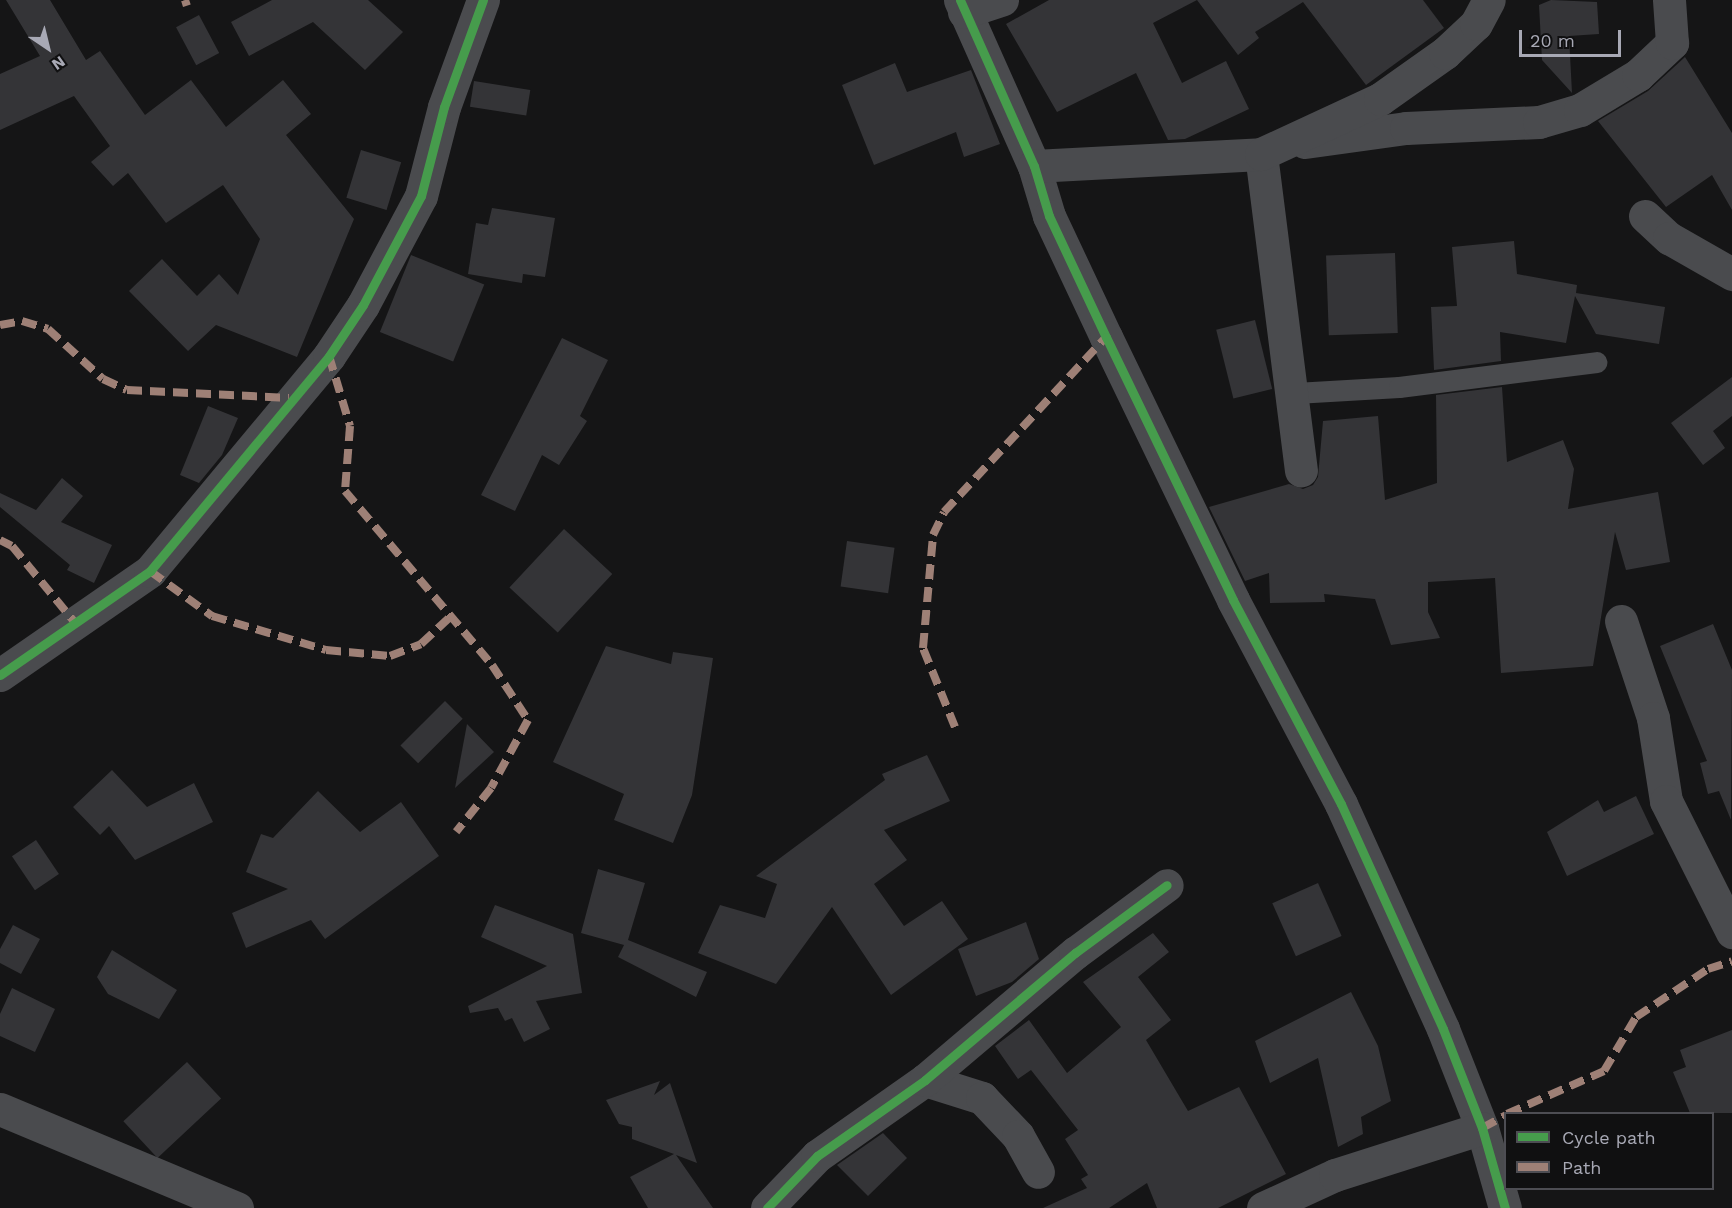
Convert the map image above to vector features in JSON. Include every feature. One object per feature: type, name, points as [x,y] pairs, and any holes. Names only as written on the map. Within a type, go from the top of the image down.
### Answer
[{"type":"street","points":[[0,675],[150,571],[329,356],[363,305],[421,196],[444,107],[483,0]]},
{"type":"street","points":[[1002,0],[962,6],[1034,166],[1049,216],[1106,337],[1233,600],[1341,804],[1482,1128],[1505,1208]]},
{"type":"street","points":[[1272,149],[1380,99],[1417,73],[1476,24],[1489,0]]},
{"type":"street","points":[[1034,166],[1272,149],[1406,128],[1539,122],[1580,110],[1638,75],[1672,44],[1669,0]]},
{"type":"street","points":[[1272,149],[1281,338],[1295,393],[1301,470]]},
{"type":"street","points":[[1645,216],[1669,238],[1732,274]]},
{"type":"street","points":[[1621,621],[1653,718],[1666,801],[1732,932]]},
{"type":"street","points":[[766,1208],[816,1156],[925,1080],[1075,952],[1167,885]]},
{"type":"street","points":[[925,1080],[982,1098],[1018,1136],[1038,1172]]},
{"type":"street","points":[[0,1109],[237,1208]]},
{"type":"street","points":[[1263,1208],[1335,1175],[1482,1128]]},
{"type":"lane","points":[[1295,393],[1399,387],[1596,362]]},
{"type":"building","points":[[6,0],[50,0],[86,60],[100,51],[145,115],[191,80],[226,127],[283,80],[311,114],[286,135],[354,219],[297,357],[216,325],[188,351],[129,291],[162,259],[197,296],[219,274],[238,295],[260,239],[223,185],[166,223],[128,173],[113,186],[91,162],[110,146],[74,96],[0,130],[0,74],[40,56]]},
{"type":"building","points":[[272,0],[368,0],[403,32],[365,70],[313,22],[249,56],[231,22]]},
{"type":"building","points":[[1049,0],[1197,0],[1153,23],[1182,83],[1226,61],[1249,109],[1185,139],[1168,140],[1136,73],[1057,112],[1006,24]]},
{"type":"building","points":[[1197,0],[1423,0],[1444,28],[1366,85],[1303,2],[1255,32],[1259,38],[1238,55]]},
{"type":"building","points":[[1551,0],[1597,2],[1599,34],[1569,36],[1572,93],[1542,60],[1539,5]]},
{"type":"building","points":[[199,15],[219,53],[196,65],[176,27]]},
{"type":"building","points":[[1685,57],[1732,133],[1732,210],[1712,175],[1666,207],[1598,121],[1648,91]]},
{"type":"building","points":[[895,63],[907,92],[971,70],[1000,144],[964,157],[956,132],[874,165],[842,85]]},
{"type":"building","points":[[474,81],[530,90],[526,116],[470,107]]},
{"type":"building","points":[[361,150],[401,162],[387,210],[346,198]]},
{"type":"building","points":[[492,208],[555,218],[545,277],[523,274],[522,283],[468,274],[476,223],[488,225]]},
{"type":"building","points":[[1514,241],[1517,274],[1577,285],[1576,293],[1665,307],[1659,344],[1596,334],[1575,296],[1566,343],[1500,332],[1501,361],[1434,370],[1431,307],[1457,306],[1452,247]]},
{"type":"building","points":[[1395,253],[1398,333],[1329,335],[1326,255]]},
{"type":"building","points":[[411,255],[484,285],[453,362],[380,332]]},
{"type":"building","points":[[1255,320],[1272,389],[1233,399],[1216,330]]},
{"type":"building","points":[[562,338],[608,360],[580,416],[587,421],[559,465],[542,455],[515,511],[481,495]]},
{"type":"building","points":[[1732,377],[1732,416],[1713,431],[1725,448],[1703,465],[1671,423]]},
{"type":"building","points":[[1502,387],[1507,462],[1563,440],[1574,469],[1568,509],[1658,492],[1670,562],[1626,570],[1615,532],[1593,666],[1501,673],[1495,578],[1428,582],[1428,612],[1440,638],[1391,645],[1375,599],[1324,594],[1325,602],[1270,603],[1269,573],[1245,581],[1209,507],[1289,484],[1303,489],[1313,485],[1318,477],[1323,421],[1378,416],[1385,500],[1437,483],[1436,395]]},
{"type":"building","points":[[208,406],[238,418],[222,455],[199,483],[180,475]]},
{"type":"building","points":[[62,478],[83,496],[61,522],[112,545],[94,583],[67,570],[70,565],[0,507],[0,493],[36,510]]},
{"type":"building","points":[[564,529],[612,574],[558,633],[509,588]]},
{"type":"building","points":[[847,541],[895,548],[888,593],[841,587]]},
{"type":"building","points":[[1713,624],[1732,670],[1731,820],[1719,791],[1708,794],[1700,763],[1707,761],[1660,646]]},
{"type":"building","points":[[606,646],[671,664],[673,652],[713,658],[692,795],[673,843],[614,820],[624,794],[553,762]]},
{"type":"building","points":[[445,701],[463,719],[418,763],[400,746]]},
{"type":"building","points":[[467,724],[494,752],[455,788]]},
{"type":"building","points":[[927,755],[950,801],[884,830],[907,860],[874,884],[904,926],[942,901],[968,939],[891,995],[832,907],[776,984],[698,953],[720,905],[765,918],[777,884],[756,876],[885,780],[882,774]]},
{"type":"building","points":[[112,770],[147,807],[194,783],[213,822],[135,860],[109,826],[100,835],[73,807]]},
{"type":"building","points":[[318,791],[360,832],[401,802],[439,856],[325,939],[311,920],[246,948],[232,913],[288,889],[246,872],[261,834],[273,838]]},
{"type":"building","points":[[1636,796],[1654,834],[1567,876],[1547,832],[1598,800],[1604,812]]},
{"type":"building","points":[[36,840],[59,874],[35,890],[12,856]]},
{"type":"building","points":[[598,869],[645,883],[628,940],[707,972],[696,997],[618,957],[624,945],[581,933]]},
{"type":"building","points":[[1318,883],[1342,936],[1296,956],[1272,903]]},
{"type":"building","points":[[495,905],[573,934],[582,993],[536,1001],[550,1029],[524,1042],[512,1018],[505,1021],[498,1008],[470,1013],[468,1006],[547,966],[481,937]]},
{"type":"building","points":[[1026,922],[1039,959],[1012,982],[976,996],[958,949]]},
{"type":"building","points":[[13,925],[40,939],[21,974],[0,963],[0,949]]},
{"type":"building","points":[[1153,933],[1169,952],[1138,977],[1171,1020],[1146,1040],[1188,1111],[1239,1087],[1286,1174],[1218,1208],[1157,1208],[1147,1183],[1109,1208],[1043,1208],[1087,1188],[1081,1179],[1088,1175],[1065,1139],[1078,1130],[1031,1070],[1018,1079],[995,1046],[1029,1020],[1067,1073],[1121,1027],[1083,982]]},
{"type":"building","points":[[112,950],[177,990],[159,1019],[108,994],[97,977]]},
{"type":"building","points":[[12,988],[55,1009],[35,1052],[0,1036],[0,1014]]},
{"type":"building","points":[[1351,992],[1378,1046],[1391,1101],[1361,1117],[1363,1134],[1338,1147],[1318,1058],[1270,1083],[1255,1041]]},
{"type":"building","points":[[1732,1030],[1732,1113],[1690,1112],[1673,1072],[1686,1067],[1680,1050]]},
{"type":"building","points":[[187,1062],[221,1099],[157,1158],[123,1121]]},
{"type":"building","points":[[660,1081],[654,1095],[670,1083],[697,1163],[676,1155],[713,1208],[648,1208],[630,1177],[674,1154],[632,1139],[632,1127],[619,1124],[606,1100]]},
{"type":"building","points":[[883,1133],[907,1158],[868,1196],[837,1165]]},
{"type":"marked path","points":[[185,0],[187,6]]},
{"type":"marked path","points":[[0,325],[22,321],[48,329],[103,379],[127,390],[289,398]]},
{"type":"marked path","points":[[955,727],[923,648],[933,535],[944,512],[1106,337]]},
{"type":"marked path","points":[[329,356],[350,426],[345,491],[492,665],[528,720],[491,788],[456,832]]},
{"type":"marked path","points":[[0,540],[12,546],[77,625]]},
{"type":"marked path","points":[[150,571],[212,616],[326,650],[390,656],[421,644],[450,617]]},
{"type":"marked path","points":[[1512,1112],[1604,1071],[1636,1017],[1708,969],[1732,961]]},
{"type":"marked path","points":[[1482,1128],[1504,1116]]},
{"type":"cycle path","points":[[0,675],[150,571],[329,356],[363,305],[421,196],[444,107],[483,0]]},
{"type":"cycle path","points":[[960,0],[1034,166],[1049,216],[1233,600],[1341,804],[1443,1029],[1482,1128],[1505,1208]]},
{"type":"cycle path","points":[[767,1208],[817,1156],[925,1080],[1075,953],[1167,885]]}]
